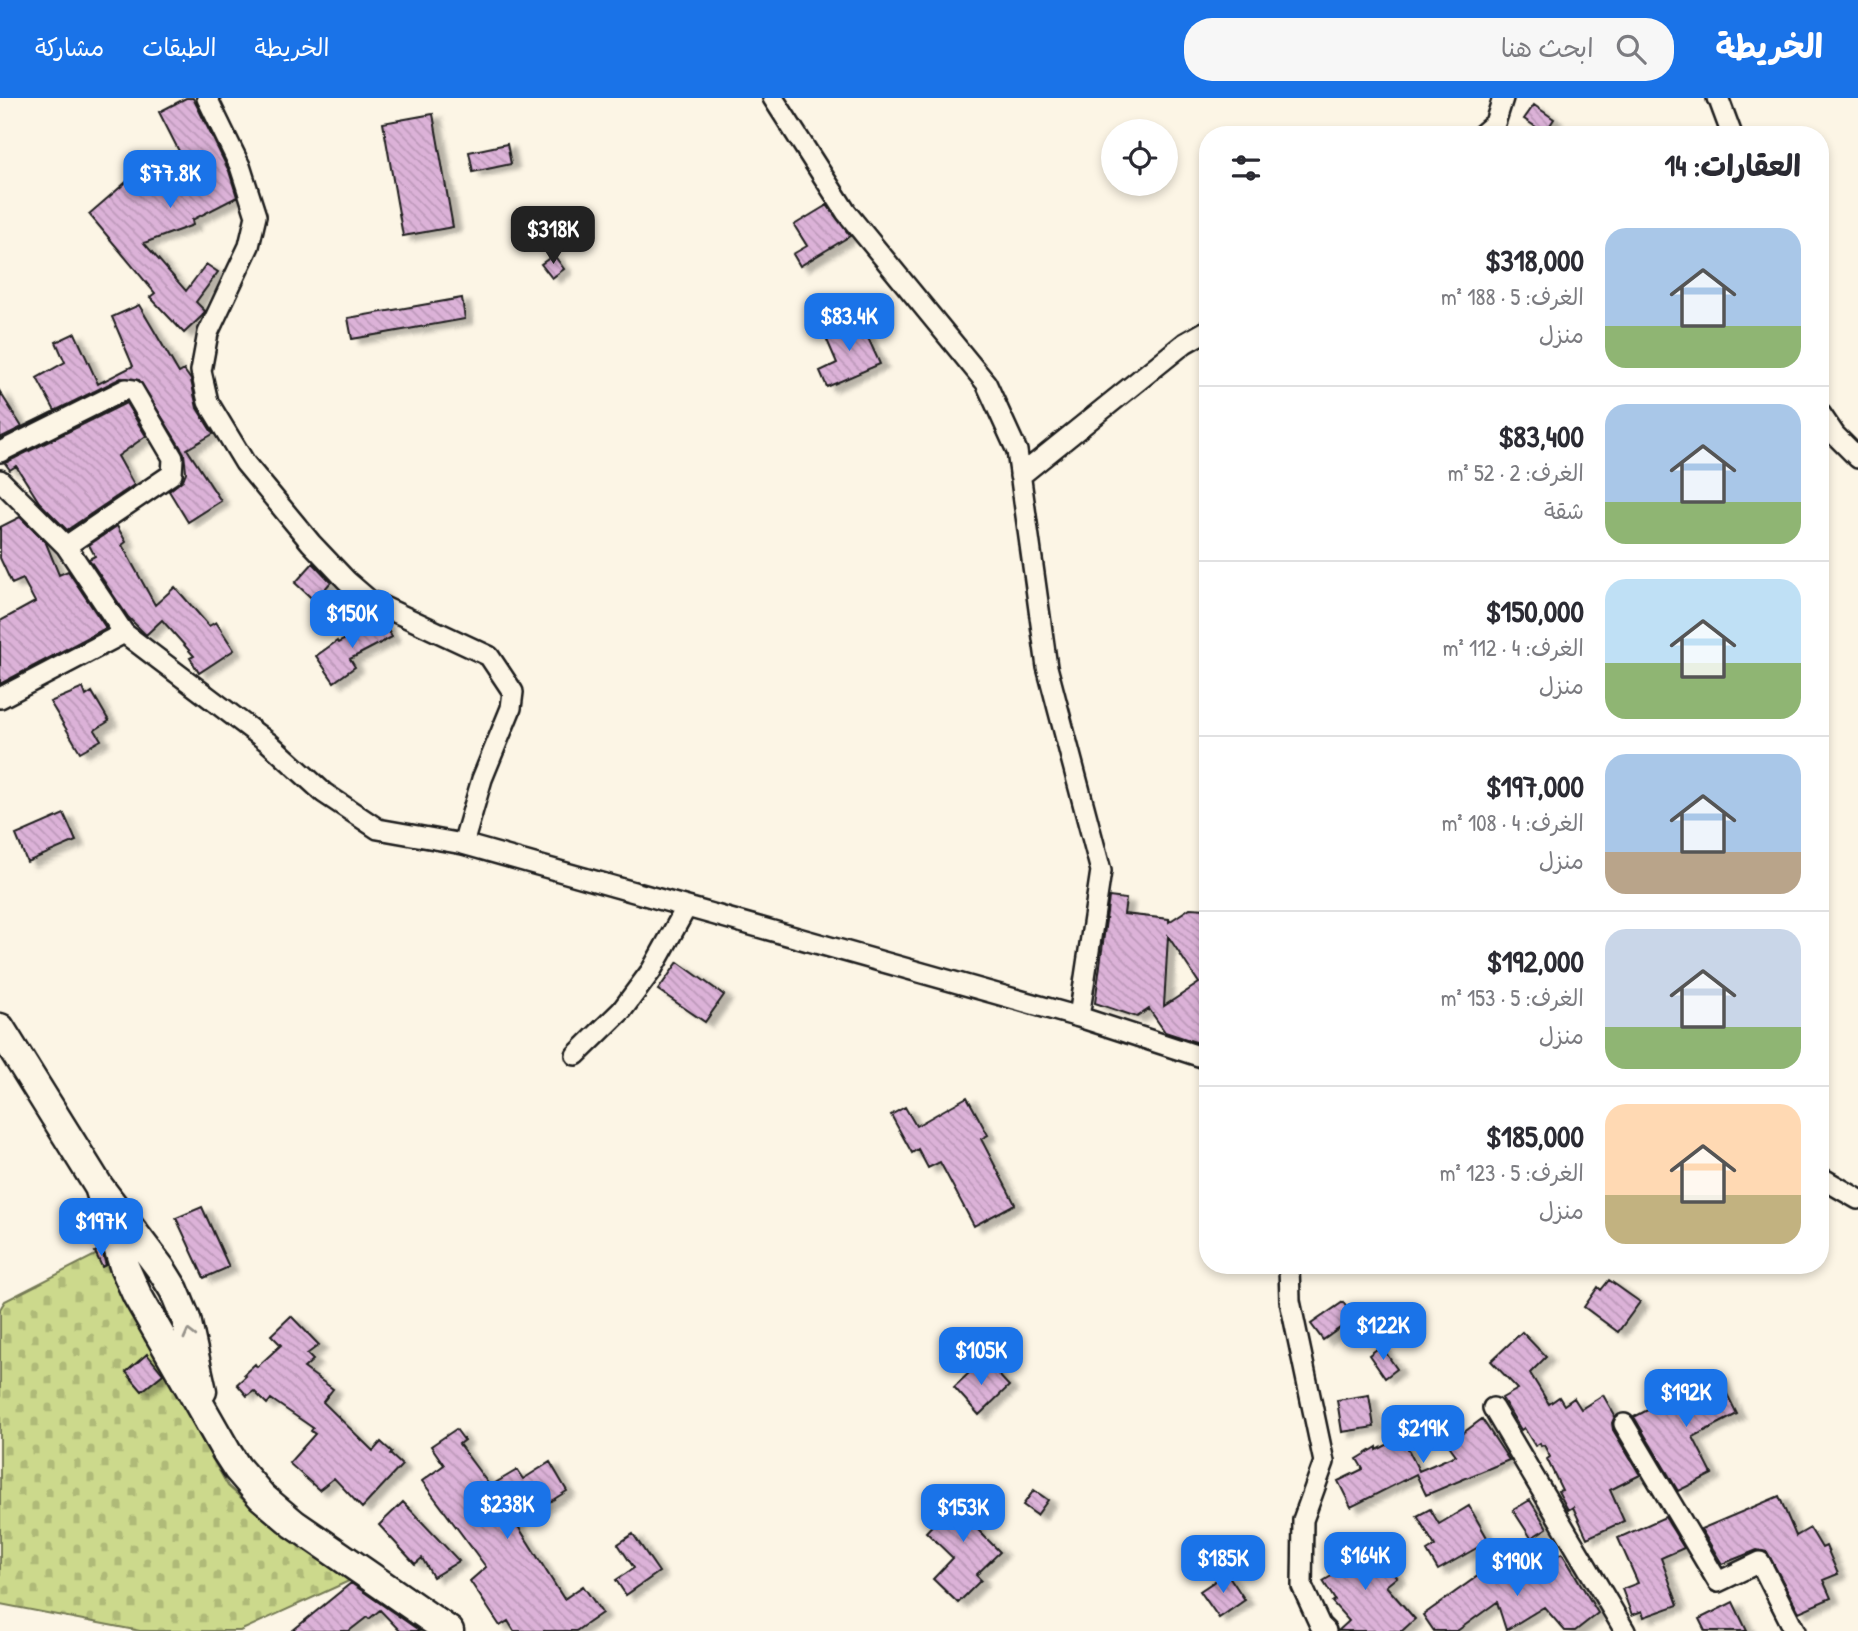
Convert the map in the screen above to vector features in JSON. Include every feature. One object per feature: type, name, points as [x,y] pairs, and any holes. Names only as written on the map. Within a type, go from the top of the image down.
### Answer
[{"type":"street","points":[[206,98],[240,166],[256,216],[249,246],[208,333],[201,371],[208,402],[244,463],[311,543],[347,581],[369,600],[489,656],[513,692],[511,708],[482,779],[463,845]]},
{"type":"street","points":[[773,98],[846,212],[986,383],[1017,452],[1047,667],[1101,871],[1079,1017]]},
{"type":"street","points":[[1491,126],[1495,122],[1503,98]]},
{"type":"street","points":[[1717,98],[1729,126]]},
{"type":"street","points":[[1020,476],[1185,343],[1199,335]]},
{"type":"street","points":[[0,452],[125,389],[133,390],[173,458],[172,474],[66,546]]},
{"type":"street","points":[[1829,426],[1858,458]]},
{"type":"street","points":[[4,489],[66,546],[124,633],[269,743],[324,793],[378,829],[463,845],[1079,1017],[1199,1056]]},
{"type":"street","points":[[0,698],[124,633]]},
{"type":"street","points":[[576,1055],[622,1010],[644,981],[686,908]]},
{"type":"street","points":[[0,1028],[99,1187],[124,1266],[137,1295],[237,1468],[278,1513],[449,1631]]},
{"type":"street","points":[[1829,1182],[1858,1199]]},
{"type":"street","points":[[1289,1274],[1290,1301],[1324,1462],[1303,1520],[1302,1587],[1320,1625],[1326,1631]]},
{"type":"street","points":[[1493,1408],[1625,1631]]},
{"type":"street","points":[[1624,1424],[1718,1582],[1760,1562],[1795,1631]]},
{"type":"green space","points":[[101,1252],[155,1341],[199,1435],[228,1486],[274,1527],[349,1581],[240,1631],[140,1631],[0,1604],[0,1309],[5,1301]]},
{"type":"building","points":[[186,98],[193,98],[229,171],[237,197],[192,220],[193,225],[144,243],[186,291],[206,264],[218,272],[196,302],[205,311],[184,333],[150,297],[155,293],[89,214],[131,178],[183,159],[159,112]]},
{"type":"building","points":[[1534,105],[1554,119],[1550,126],[1534,126],[1524,119]]},
{"type":"building","points":[[433,114],[453,227],[403,236],[383,123]]},
{"type":"building","points":[[507,144],[511,164],[473,172],[469,152]]},
{"type":"building","points":[[827,205],[850,236],[800,266],[793,254],[807,246],[794,225]]},
{"type":"building","points":[[554,255],[564,269],[552,278],[541,264]]},
{"type":"building","points":[[462,298],[465,319],[352,339],[348,318]]},
{"type":"building","points":[[139,305],[179,373],[184,370],[191,380],[197,408],[213,434],[187,449],[221,501],[188,522],[169,491],[183,480],[186,472],[184,453],[139,380],[121,378],[55,411],[37,378],[65,362],[56,342],[75,333],[98,384],[133,366],[112,317]]},
{"type":"building","points":[[859,318],[880,364],[827,387],[820,371],[837,363],[824,333]]},
{"type":"building","points":[[0,392],[22,427],[0,438]]},
{"type":"building","points":[[126,403],[146,436],[118,456],[134,485],[67,530],[39,502],[16,466],[10,470],[5,463]]},
{"type":"building","points":[[20,517],[46,543],[59,575],[68,571],[106,628],[0,684],[0,621],[35,602],[23,579],[12,584],[0,558],[0,527]]},
{"type":"building","points":[[117,526],[126,542],[122,545],[155,605],[175,587],[209,626],[216,622],[234,650],[199,673],[190,658],[194,656],[162,620],[146,635],[128,617],[89,559],[95,556],[89,545]]},
{"type":"building","points":[[313,563],[331,582],[324,590],[329,595],[319,605],[295,583]]},
{"type":"building","points":[[382,620],[392,637],[350,659],[355,667],[334,682],[316,656],[337,641],[338,643]]},
{"type":"building","points":[[83,688],[86,696],[92,692],[109,721],[95,730],[101,740],[80,752],[50,702]]},
{"type":"building","points":[[64,814],[76,841],[27,862],[16,835]]},
{"type":"building","points":[[1109,897],[1126,899],[1124,914],[1169,919],[1169,922],[1190,908],[1199,909],[1199,983],[1199,1043],[1165,1032],[1149,1009],[1137,1017],[1095,1003]],"holes":[[[1168,936],[1199,983],[1164,1006]]]},
{"type":"building","points":[[678,962],[724,995],[705,1022],[658,990]]},
{"type":"building","points":[[967,1097],[988,1135],[981,1139],[1015,1204],[974,1226],[940,1162],[928,1168],[918,1149],[912,1153],[891,1115],[905,1107],[916,1126]]},
{"type":"building","points":[[202,1207],[229,1267],[204,1278],[176,1218]]},
{"type":"building","points":[[101,1249],[106,1265],[102,1267],[95,1252]]},
{"type":"building","points":[[1609,1280],[1640,1302],[1618,1332],[1584,1307],[1598,1287],[1601,1290]]},
{"type":"building","points":[[1343,1302],[1354,1318],[1323,1340],[1311,1324]]},
{"type":"building","points":[[291,1316],[319,1345],[307,1354],[313,1360],[304,1368],[333,1389],[323,1402],[373,1451],[381,1442],[402,1465],[362,1508],[334,1478],[319,1490],[289,1463],[315,1434],[311,1431],[313,1428],[271,1399],[267,1404],[254,1391],[247,1396],[237,1384],[255,1364],[257,1367],[281,1345],[271,1335]]},
{"type":"building","points":[[1522,1332],[1546,1357],[1530,1373],[1549,1404],[1559,1397],[1564,1405],[1574,1398],[1581,1409],[1603,1395],[1615,1416],[1613,1430],[1640,1475],[1610,1490],[1624,1521],[1587,1538],[1573,1507],[1568,1510],[1558,1491],[1562,1490],[1547,1459],[1550,1457],[1544,1445],[1541,1446],[1540,1443],[1535,1446],[1524,1428],[1521,1430],[1502,1398],[1518,1389],[1491,1361]]},
{"type":"building","points":[[1381,1346],[1397,1369],[1385,1378],[1369,1355]]},
{"type":"building","points":[[147,1354],[163,1374],[142,1391],[126,1372]]},
{"type":"building","points":[[984,1359],[1009,1386],[979,1415],[954,1387]]},
{"type":"building","points":[[1717,1374],[1737,1414],[1693,1437],[1712,1474],[1678,1491],[1634,1417]]},
{"type":"building","points":[[1369,1395],[1374,1427],[1342,1432],[1337,1400]]},
{"type":"building","points":[[1482,1419],[1509,1460],[1426,1495],[1416,1474],[1351,1507],[1338,1481],[1363,1469],[1357,1459],[1402,1437],[1419,1471],[1456,1455],[1448,1444]]},
{"type":"building","points":[[456,1429],[464,1440],[459,1444],[490,1486],[517,1470],[523,1479],[550,1462],[567,1491],[516,1523],[564,1599],[583,1586],[602,1613],[576,1631],[514,1631],[508,1621],[500,1626],[470,1581],[486,1567],[422,1481],[444,1465],[431,1446]]},
{"type":"building","points":[[969,1486],[991,1507],[973,1525],[1000,1552],[976,1575],[981,1580],[958,1603],[933,1579],[953,1558],[926,1532]]},
{"type":"building","points":[[1034,1490],[1048,1500],[1037,1515],[1023,1505]]},
{"type":"building","points":[[1779,1496],[1796,1536],[1810,1528],[1822,1548],[1826,1546],[1838,1574],[1823,1580],[1831,1598],[1799,1612],[1767,1552],[1757,1550],[1722,1564],[1701,1529]]},
{"type":"building","points":[[1530,1500],[1547,1528],[1531,1538],[1513,1510]]},
{"type":"building","points":[[403,1502],[459,1561],[433,1577],[422,1558],[415,1564],[379,1525]]},
{"type":"building","points":[[1469,1506],[1489,1541],[1438,1570],[1427,1551],[1435,1546],[1417,1516],[1430,1509],[1439,1524]]},
{"type":"building","points":[[1665,1517],[1684,1548],[1661,1558],[1678,1605],[1644,1617],[1642,1611],[1632,1615],[1622,1589],[1638,1583],[1618,1538]]},
{"type":"building","points":[[633,1534],[659,1572],[626,1595],[616,1580],[634,1568],[618,1544]]},
{"type":"building","points":[[1358,1536],[1381,1572],[1387,1567],[1397,1577],[1386,1586],[1415,1619],[1402,1631],[1338,1631],[1349,1621],[1332,1602],[1335,1600],[1323,1581],[1340,1571],[1329,1554]]},
{"type":"building","points":[[1562,1553],[1598,1613],[1575,1631],[1565,1631],[1544,1607],[1506,1630],[1497,1602],[1457,1631],[1434,1631],[1423,1615],[1503,1558],[1517,1580]]},
{"type":"building","points":[[1227,1573],[1245,1600],[1219,1618],[1200,1591]]},
{"type":"building","points":[[351,1583],[420,1631],[400,1631],[380,1610],[349,1631],[292,1631]]},
{"type":"building","points":[[1733,1602],[1747,1631],[1705,1631],[1699,1619]]}]
